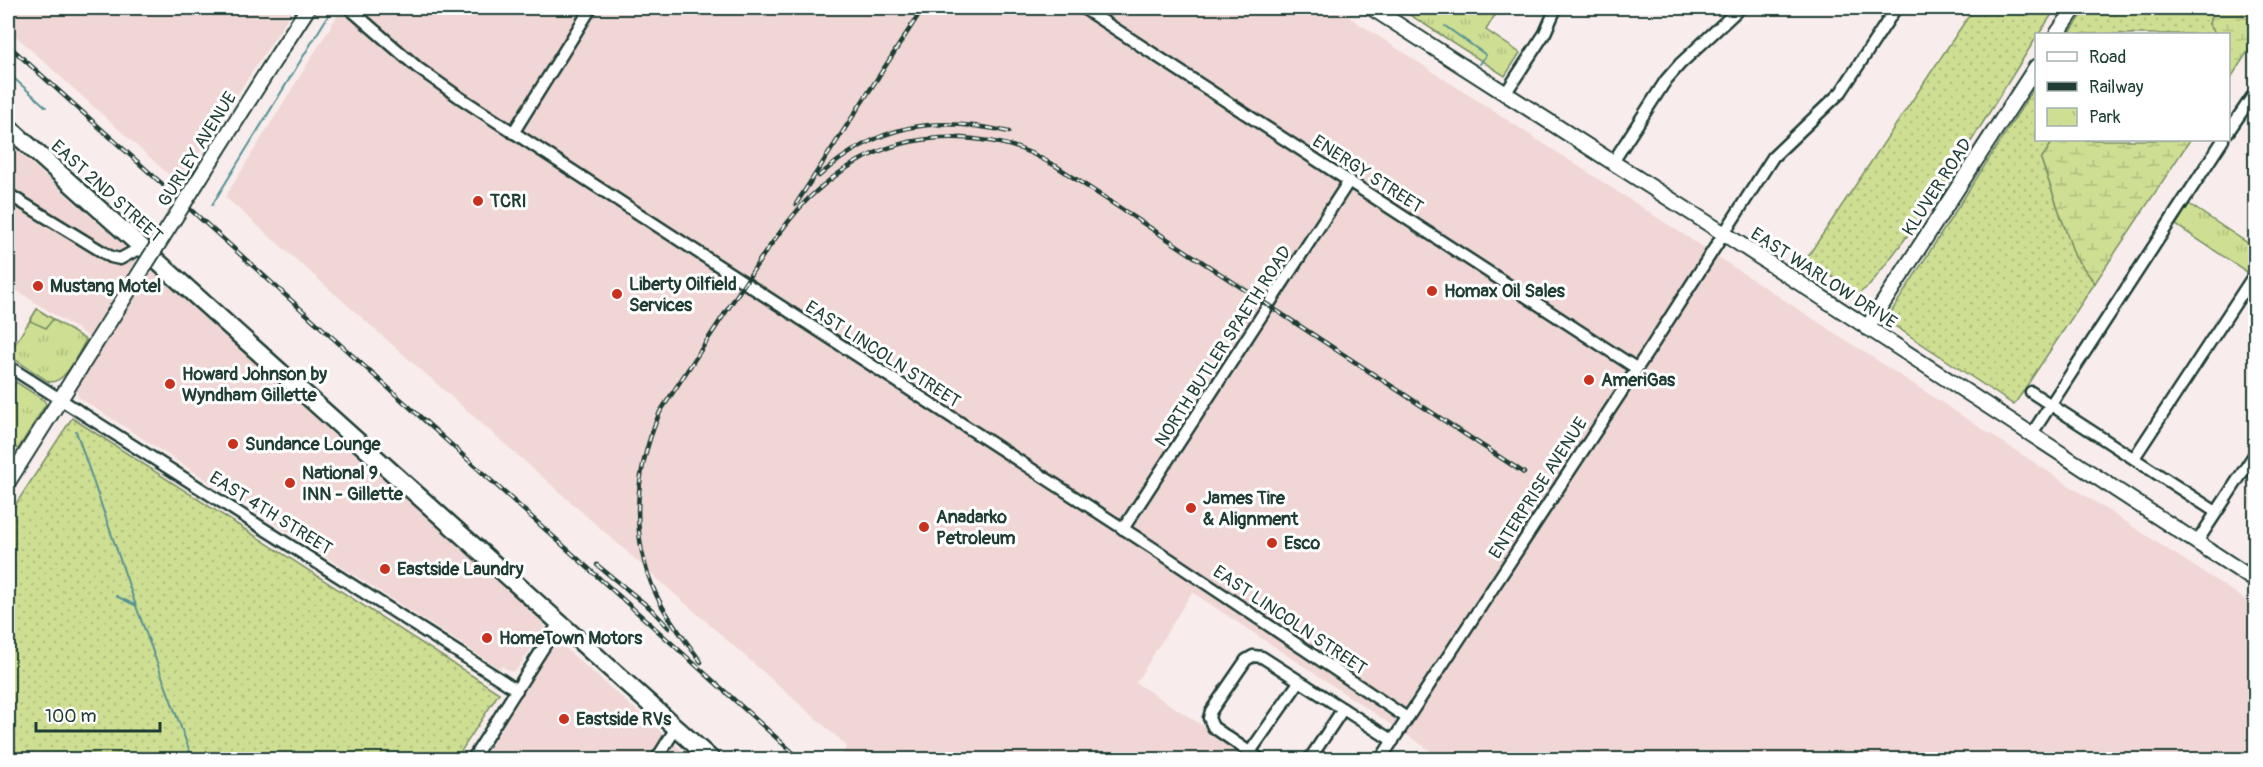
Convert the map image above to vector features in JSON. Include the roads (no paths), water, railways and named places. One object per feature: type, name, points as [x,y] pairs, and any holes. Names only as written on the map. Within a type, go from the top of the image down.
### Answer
[{"type":"main road","name":"EAST 2ND STREET","points":[[8,127],[140,248],[712,759]]},
{"type":"street","name":"GURLEY AVENUE","points":[[8,483],[308,8]]},
{"type":"street","name":"EAST LINCOLN STREET","points":[[351,8],[418,68],[513,133],[1124,529],[1407,718]]},
{"type":"street","points":[[513,133],[591,8]]},
{"type":"street","name":"ENERGY STREET","points":[[1083,8],[1636,368]]},
{"type":"street","name":"EAST WARLOW DRIVE","points":[[1372,8],[1723,233],[2256,581]]},
{"type":"street","points":[[1505,94],[1545,33],[1556,8]]},
{"type":"street","points":[[1613,162],[1666,80],[1740,8]]},
{"type":"street","name":"ENTERPRISE AVENUE","points":[[1380,759],[1773,157],[1841,92],[1896,8]]},
{"type":"street","points":[[2058,33],[2075,8]]},
{"type":"street","name":"KLUVER ROAD","points":[[1867,328],[2035,70]]},
{"type":"street","points":[[2230,130],[2256,91]]},
{"type":"street","points":[[2031,435],[2222,141]]},
{"type":"street","name":"NORTH BUTLER SPAETH ROAD","points":[[1124,529],[1349,181]]},
{"type":"street","points":[[8,194],[111,257],[120,259],[140,248]]},
{"type":"street","points":[[2134,458],[2256,272]]},
{"type":"street","name":"EAST 4TH STREET","points":[[8,366],[517,690]]},
{"type":"street","points":[[2031,392],[2216,512]]},
{"type":"street","points":[[2197,542],[2256,452]]},
{"type":"street","points":[[472,759],[559,623]]},
{"type":"street","points":[[1261,759],[1213,727],[1209,718],[1211,711],[1246,660],[1253,656],[1262,657],[1393,741]]},
{"type":"street","points":[[1250,752],[1299,682]]},
{"type":"street","points":[[1309,759],[1343,709]]},
{"type":"street","points":[[656,759],[676,728]]},
{"type":"water","points":[[311,531],[326,541],[322,548],[306,538]]},
{"type":"waterway","points":[[212,205],[328,16]]},
{"type":"waterway","points":[[1445,26],[1486,55],[1480,64]]},
{"type":"waterway","points":[[8,73],[46,107]]},
{"type":"waterway","points":[[76,431],[136,606],[193,760]]},
{"type":"waterway","points":[[116,596],[135,605]]},
{"type":"railway","points":[[796,204],[923,8]]},
{"type":"railway","points":[[8,45],[801,760]]},
{"type":"railway","points":[[819,176],[841,158],[863,145],[908,128],[956,124],[1009,132]]},
{"type":"railway","points":[[757,264],[808,199],[845,169],[864,158],[884,149],[927,139],[974,139],[1008,145],[1022,149],[1056,166],[1524,473]]},
{"type":"railway","points":[[701,662],[666,613],[651,583],[639,534],[640,485],[644,460],[660,412],[762,257]]},
{"type":"railway","points":[[597,565],[650,608],[669,628]]},
{"type":"place","name":"TCRI","points":[[478,201]]},
{"type":"place","name":"Mustang Motel","points":[[38,286]]},
{"type":"place","name":"Homax Oil Sales","points":[[1432,291]]},
{"type":"place","name":"Liberty Oilfield Services","points":[[617,294]]},
{"type":"place","name":"AmeriGas","points":[[1589,380]]},
{"type":"place","name":"Howard Johnson by Wyndham Gillette","points":[[170,384]]},
{"type":"place","name":"Sundance Lounge","points":[[233,444]]},
{"type":"place","name":"National 9 INN - Gillette","points":[[290,483]]},
{"type":"place","name":"James Tire & Alignment","points":[[1191,508]]},
{"type":"place","name":"Anadarko Petroleum","points":[[924,527]]},
{"type":"place","name":"Esco","points":[[1272,543]]},
{"type":"place","name":"Eastside Laundry","points":[[385,569]]},
{"type":"place","name":"HomeTown Motors","points":[[487,638]]},
{"type":"place","name":"Eastside RVs","points":[[564,719]]}]
